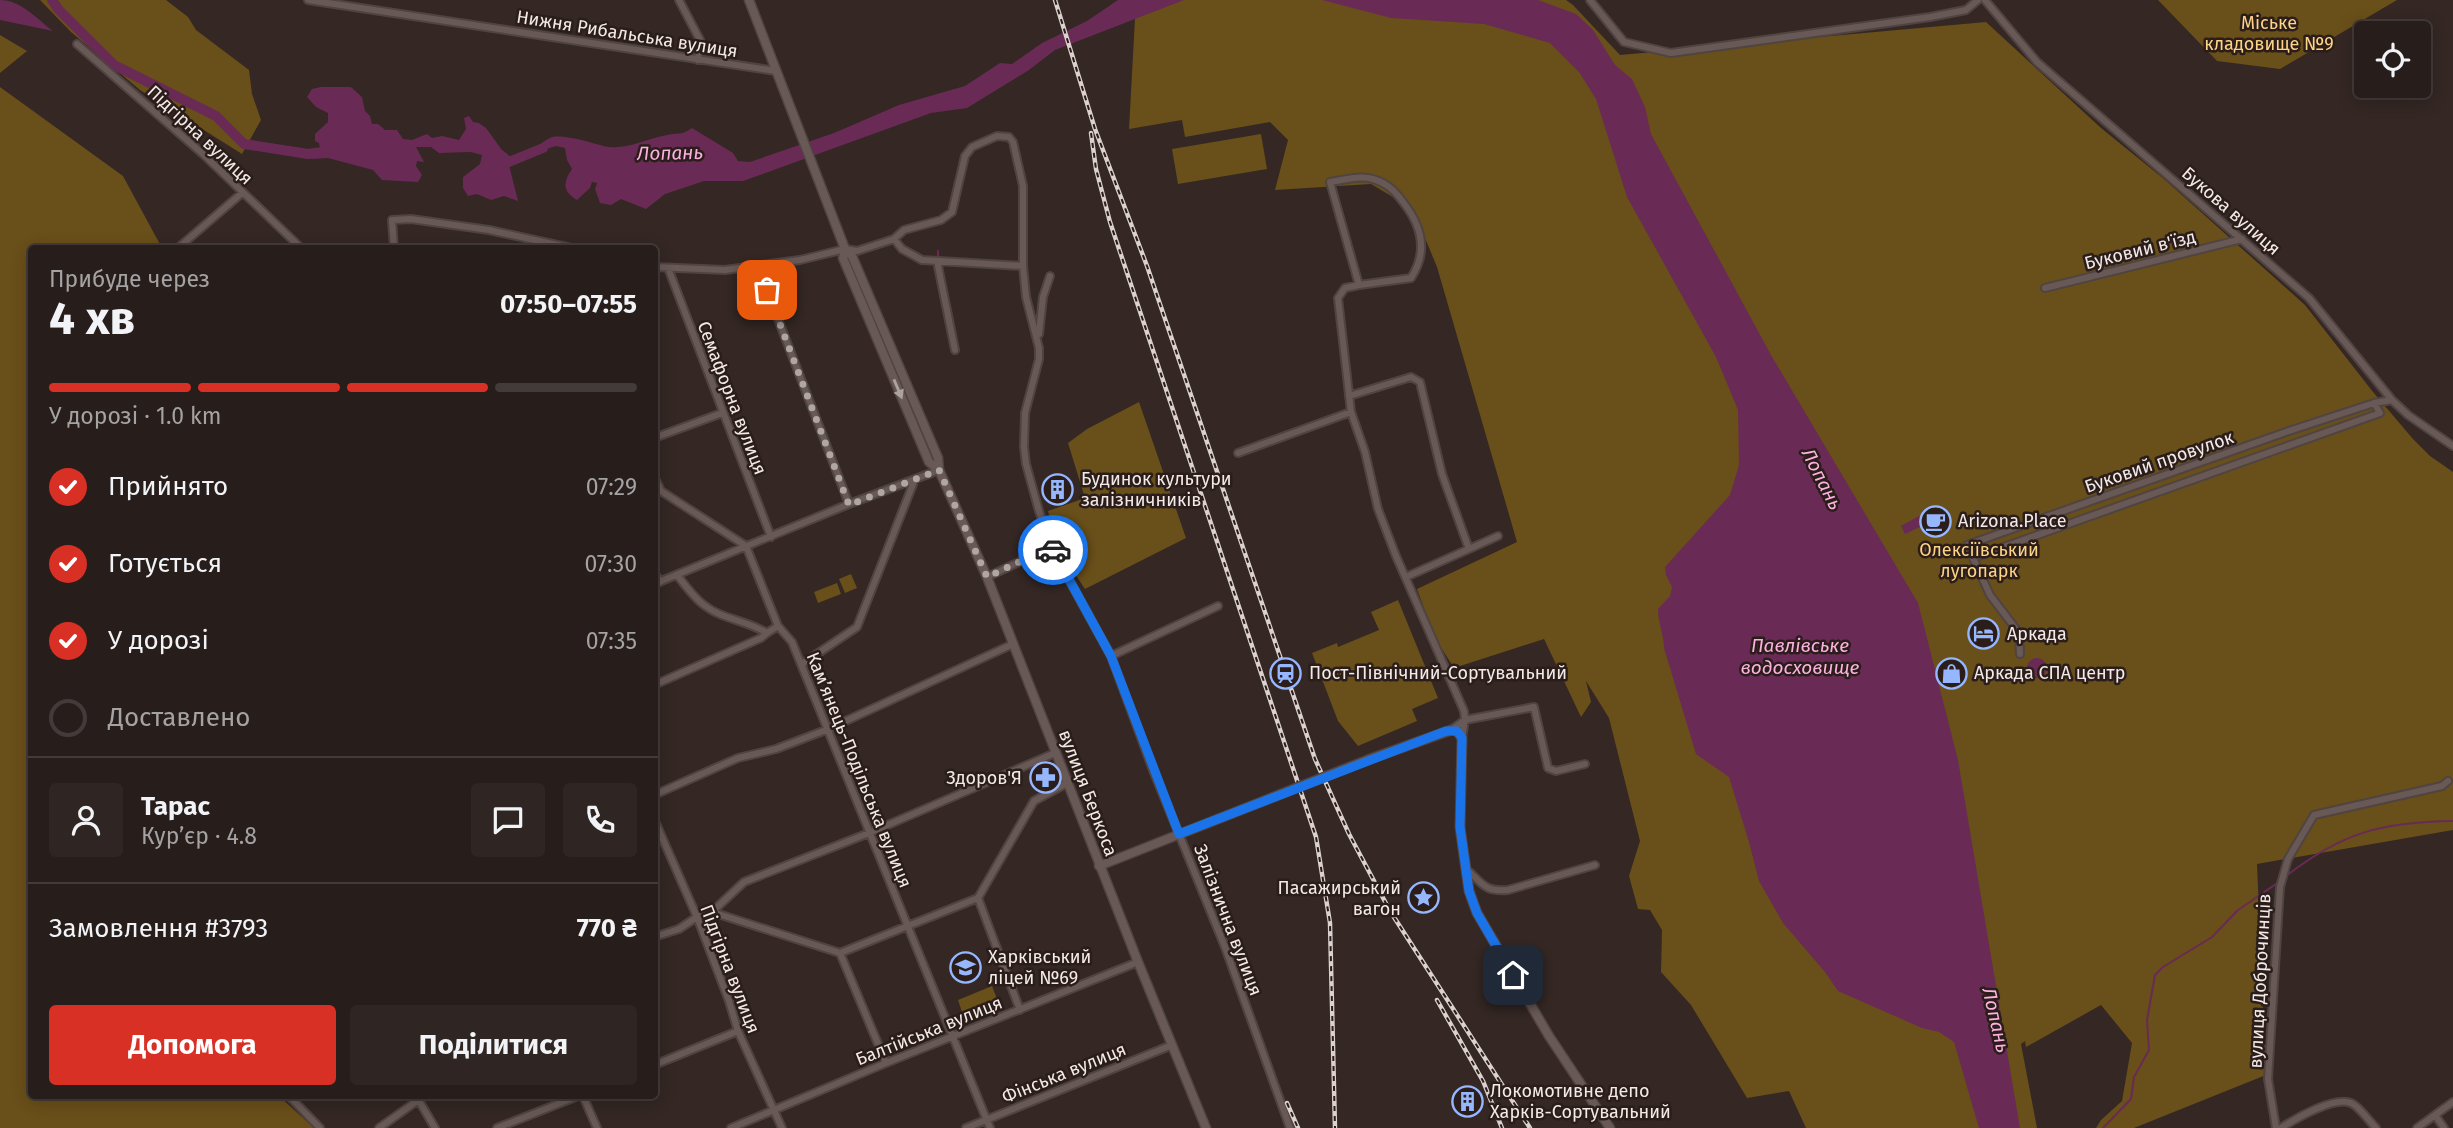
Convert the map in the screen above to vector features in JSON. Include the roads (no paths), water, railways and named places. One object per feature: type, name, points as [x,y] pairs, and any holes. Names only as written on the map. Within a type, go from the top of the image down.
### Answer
[{"type":"street","name":"Нижня Рибальська вулиця","points":[[308,0],[776,71]]},
{"type":"street","points":[[680,0],[700,40],[698,60]]},
{"type":"street","name":"вулиця Беркоса","points":[[749,0],[845,249],[843,258],[929,462],[939,470],[987,577],[1099,866],[1205,1127]]},
{"type":"street","points":[[1590,0],[1624,42],[1671,53],[1930,17],[1966,10],[1978,0]]},
{"type":"street","name":"Букова вулиця","points":[[1985,0],[2037,62],[2309,298],[2392,400],[2408,415],[2453,446]]},
{"type":"street","name":"Підгірна вулиця","points":[[77,44],[165,119],[296,245]]},
{"type":"street","name":"Залізнична вулиця","points":[[894,239],[904,230],[941,220],[952,212],[965,156],[972,147],[1004,135],[1013,142],[1023,186],[1023,266],[1026,297],[1038,339],[1039,359],[1025,413],[1024,447],[1039,511],[1051,547],[1111,656],[1225,947],[1290,1128]]},
{"type":"street","points":[[1359,285],[1330,182],[1366,177],[1391,187],[1410,211],[1422,237],[1418,267],[1411,278],[1345,288],[1338,298],[1351,412],[1365,452],[1378,509],[1464,710],[1460,827],[1469,891],[1477,913],[1549,1036],[1610,1128]]},
{"type":"street","points":[[181,245],[242,193]]},
{"type":"street","points":[[394,245],[393,220],[411,219],[489,230],[557,245]]},
{"type":"street","points":[[658,267],[724,270],[758,267],[845,249],[857,251],[894,239],[902,249],[922,260],[1023,266]]},
{"type":"street","name":"Буковий в'їзд","points":[[2045,288],[2242,239]]},
{"type":"street","points":[[939,261],[955,350]]},
{"type":"street","points":[[758,267],[849,505]]},
{"type":"street","name":"Семафорна вулиця","points":[[668,268],[771,537]]},
{"type":"street","points":[[1038,339],[1043,297],[1050,276]]},
{"type":"street","points":[[1349,396],[1411,377],[1420,382],[1442,474],[1469,549]]},
{"type":"street","name":"Буковий провулок","points":[[2374,403],[2380,413],[1973,558],[1967,545],[2374,403],[2392,400]]},
{"type":"street","points":[[1238,453],[1351,412]]},
{"type":"street","points":[[658,437],[722,413]]},
{"type":"street","points":[[658,583],[939,470]]},
{"type":"street","points":[[802,664],[857,627],[915,479]]},
{"type":"street","points":[[658,485],[661,491],[746,547]]},
{"type":"street","points":[[1406,577],[1498,536]]},
{"type":"street","name":"Кам’янець-Подільська вулиця","points":[[746,547],[778,626],[792,642],[802,664],[826,730],[990,1128]]},
{"type":"street","points":[[987,577],[1051,547]]},
{"type":"street","points":[[1973,558],[1990,595],[2019,633],[2021,654]]},
{"type":"street","points":[[677,575],[703,605],[722,615],[752,624],[766,633]]},
{"type":"street","points":[[1111,656],[1217,606]]},
{"type":"street","points":[[658,683],[761,638],[778,626]]},
{"type":"street","points":[[658,793],[737,758],[776,749],[826,730],[1013,644]]},
{"type":"street","points":[[1099,866],[1370,759],[1451,730],[1465,720],[1534,707],[1548,768],[1556,771],[1585,764]]},
{"type":"street","points":[[1451,730],[1457,731],[1462,738]]},
{"type":"street","points":[[658,936],[679,929],[697,917],[712,912],[744,882],[869,834],[1055,753]]},
{"type":"street","name":"вулиця Доброчинців","points":[[2279,1128],[2268,1079],[2280,887],[2288,859],[2314,815],[2442,786],[2448,781]]},
{"type":"street","points":[[712,912],[840,953],[978,898],[1034,801],[1067,783]]},
{"type":"street","name":"Підгірна вулиця","points":[[658,828],[697,917],[738,1031],[782,1128]]},
{"type":"street","points":[[1466,869],[1485,888],[1496,891],[1595,865]]},
{"type":"street","points":[[978,898],[1020,1010]]},
{"type":"street","points":[[840,953],[886,1063]]},
{"type":"street","name":"Балтійська вулиця","points":[[731,1128],[1138,962]]},
{"type":"street","points":[[658,1063],[738,1031]]},
{"type":"street","name":"Фінська вулиця","points":[[966,1128],[1172,1045]]},
{"type":"street","points":[[292,1099],[320,1128]]},
{"type":"street","points":[[379,1128],[418,1099]]},
{"type":"street","points":[[422,1099],[435,1128]]},
{"type":"street","points":[[497,1128],[573,1099]]},
{"type":"street","points":[[582,1099],[597,1128]]},
{"type":"street","points":[[2279,1128],[2306,1113],[2344,1100],[2353,1104],[2376,1128]]},
{"type":"street","points":[[2417,1128],[2453,1102]]},
{"type":"street","points":[[2435,1115],[2444,1128]]},
{"type":"water","points":[[0,0],[22,7],[53,31],[0,20]]},
{"type":"water","points":[[1118,0],[1184,0],[1055,50],[1029,70],[967,108],[931,113],[743,181],[704,181],[665,194],[646,209],[621,199],[611,205],[600,203],[595,189],[597,183],[592,182],[590,188],[577,200],[572,197],[566,190],[567,178],[572,169],[565,148],[556,146],[528,155],[544,141],[555,137],[620,147],[682,133],[692,128],[733,153],[738,161],[750,162],[834,133],[899,105],[965,86],[1000,63],[1012,64],[1042,43],[1087,21]]},
{"type":"water","name":"Павлівське водосховище","points":[[1322,0],[1538,0],[1576,14],[1593,30],[1615,65],[1632,79],[1645,107],[1651,134],[1771,355],[1918,603],[1958,760],[2020,1128],[1979,1128],[1954,1042],[1939,1032],[1922,1028],[1838,991],[1783,923],[1759,881],[1729,777],[1696,754],[1664,648],[1658,609],[1670,596],[1672,587],[1665,567],[1730,495],[1739,465],[1738,410],[1716,357],[1627,197],[1596,99],[1579,72],[1550,43],[1484,24],[1391,18]]},
{"type":"water","points":[[351,87],[362,97],[372,124],[378,124],[385,130],[397,130],[403,139],[412,140],[427,134],[432,138],[442,136],[459,140],[466,129],[464,118],[469,116],[473,122],[486,128],[507,157],[518,201],[504,196],[491,200],[477,194],[468,196],[463,188],[463,177],[480,164],[482,155],[471,152],[439,153],[431,147],[416,147],[424,162],[417,161],[416,166],[422,175],[418,182],[382,180],[373,170],[328,158],[313,159],[308,154],[320,148],[315,141],[315,134],[328,122],[328,113],[316,107],[307,97],[312,89]]},
{"type":"water","points":[[1919,516],[1924,525],[1905,534],[1901,526]]},
{"type":"water","points":[[2037,658],[2044,661],[2047,668],[2044,675],[2037,678],[2030,675],[2027,668],[2030,661]]},
{"type":"waterway","name":"Лопань","points":[[52,0],[114,65],[216,116],[244,144],[308,154],[322,152]]},
{"type":"waterway","name":"Лопань","points":[[498,153],[509,162],[543,148]]},
{"type":"waterway","points":[[938,251],[938,259]]},
{"type":"waterway","points":[[2286,876],[2326,849],[2364,832],[2405,824],[2453,821]]},
{"type":"waterway","points":[[2103,1128],[2131,1099],[2134,1077],[2149,1050],[2147,1020],[2155,975],[2163,967],[2212,937],[2238,910],[2276,884]]},
{"type":"railway","points":[[1055,0],[1095,129],[1147,266],[1315,759],[1349,834],[1390,911],[1530,1128]]},
{"type":"railway","points":[[1091,133],[1096,169],[1110,222],[1316,837],[1330,923],[1335,1128]]},
{"type":"railway","points":[[1437,1000],[1483,1081],[1502,1128]]},
{"type":"railway","points":[[1287,1103],[1298,1128]]},
{"type":"place","name":"Будинок культури залізничників","points":[[1058,489]]},
{"type":"place","name":"Arizona.Place","points":[[1935,521]]},
{"type":"place","name":"Аркада","points":[[1984,634]]},
{"type":"place","name":"Пост-Північний-Сортувальний","points":[[1286,673]]},
{"type":"place","name":"Аркада СПА центр","points":[[1951,673]]},
{"type":"place","name":"Здоров'Я","points":[[1045,778]]},
{"type":"place","name":"Пасажирський вагон","points":[[1424,898]]},
{"type":"place","name":"Харківський ліцей №69","points":[[965,967]]},
{"type":"place","name":"Локомотивне депо Харків-Сортувальний","points":[[1467,1101]]},
{"type":"park label","name":"Міське кладовище №9","points":[[2269,33]]},
{"type":"park label","name":"Олексіївський лугопарк","points":[[1979,560]]}]
